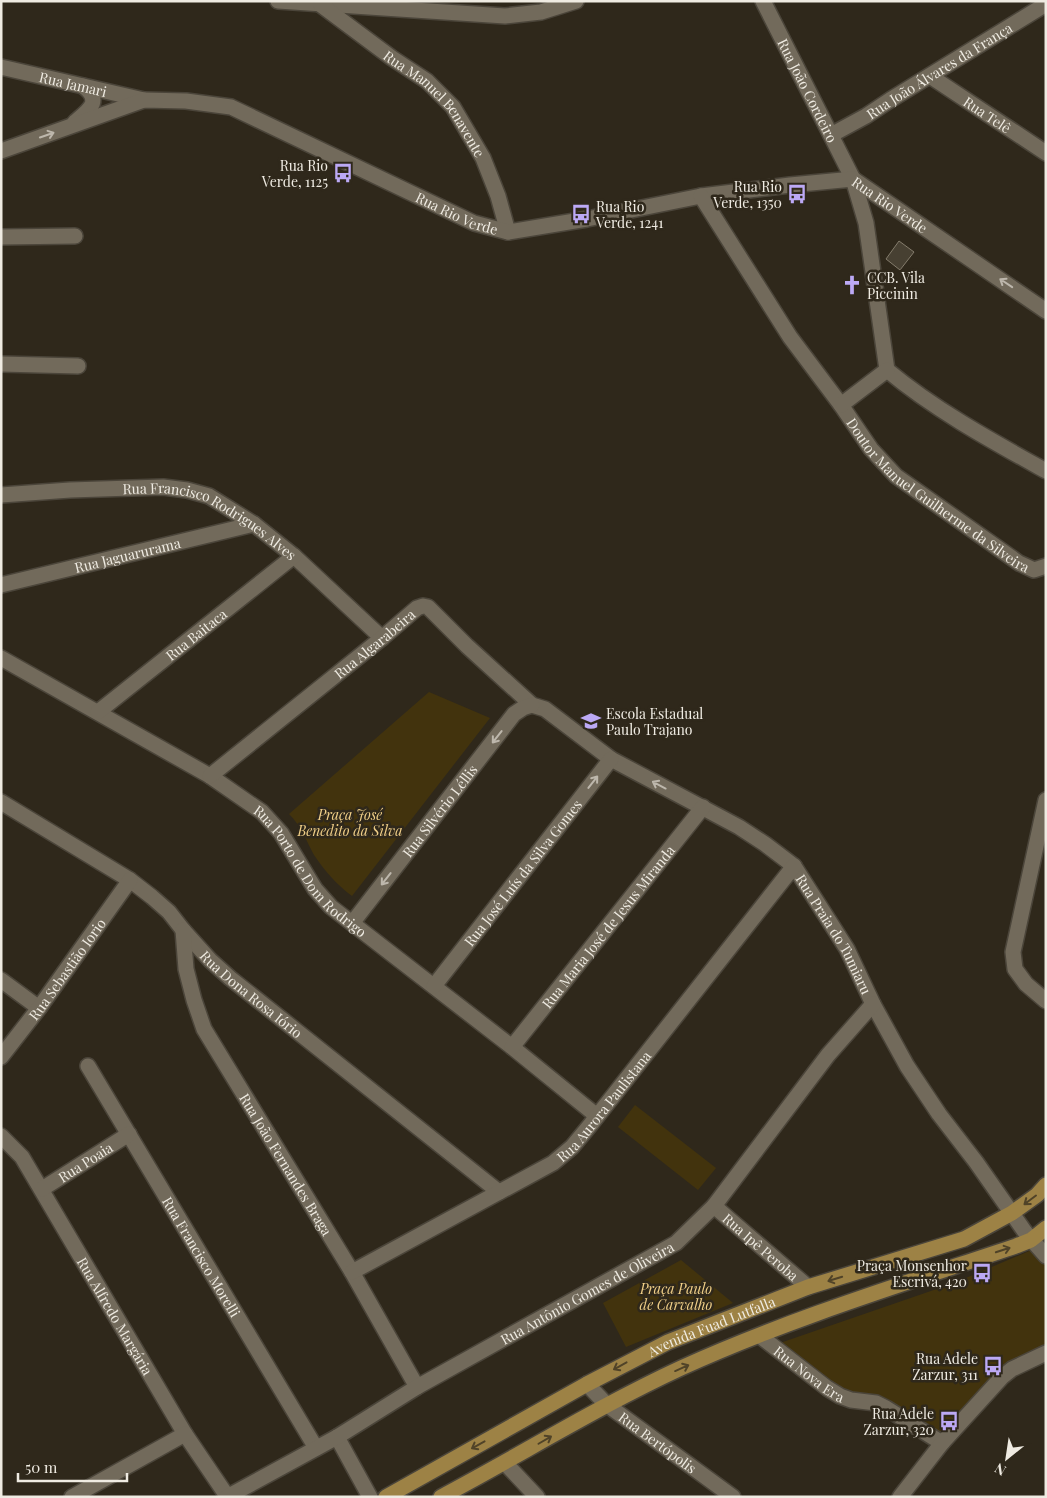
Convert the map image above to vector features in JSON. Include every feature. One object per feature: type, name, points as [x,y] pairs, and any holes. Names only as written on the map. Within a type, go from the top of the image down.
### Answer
[{"type":"main road","name":"Avenida Fuad Lutfalla","points":[[386,1497],[587,1384],[668,1342],[808,1287],[964,1239],[1012,1213],[1046,1185]]},
{"type":"main road","name":"Avenida Fuad Lutfalla","points":[[441,1497],[505,1463],[606,1404],[682,1368],[840,1306],[1031,1240],[1046,1228]]},
{"type":"street","points":[[278,1],[506,16],[541,12],[576,1]]},
{"type":"street","name":"Rua João Cordeiro","points":[[763,1],[853,179],[866,223],[887,370]]},
{"type":"street","name":"Rua João Álvares da França","points":[[831,135],[866,116],[1046,4]]},
{"type":"street","name":"Rua Manuel Benavente","points":[[321,5],[392,58],[427,81],[453,108],[483,158],[498,196],[508,232]]},
{"type":"street","name":"Rua Jamari","points":[[1,67],[144,100]]},
{"type":"street","name":"Rua Telê","points":[[930,76],[1046,153]]},
{"type":"street","points":[[70,127],[92,106],[93,94],[83,86]]},
{"type":"street","name":"Rua Rio Verde","points":[[1,151],[144,100],[186,100],[231,107],[474,224],[508,232],[587,219],[701,196],[853,179],[1046,311]]},
{"type":"street","name":"Doutor Manuel Guilherme da Silveira","points":[[701,196],[790,337],[841,405],[870,449],[896,476],[1019,563],[1034,570],[1046,566]]},
{"type":"street","points":[[1,237],[75,236]]},
{"type":"street","points":[[1,364],[78,366]]},
{"type":"street","points":[[841,405],[887,370],[909,388],[1046,472]]},
{"type":"street","name":"Rua Francisco Rodrigues Alves","points":[[1,495],[70,490],[163,487],[187,490],[208,496],[254,524],[294,556],[382,638]]},
{"type":"street","name":"Rua Jaguarurama","points":[[1,585],[254,524]]},
{"type":"street","name":"Rua Baitaca","points":[[98,712],[294,556]]},
{"type":"street","name":"Rua Algarabeira","points":[[210,776],[417,608],[423,606],[428,607],[467,646],[532,705]]},
{"type":"street","name":"Rua Porto de Dom Rodrigo","points":[[1,658],[210,776],[262,812],[280,833],[314,889],[332,906],[597,1116]]},
{"type":"street","name":"Rua Praia do Tumiaru","points":[[532,705],[545,709],[611,759],[703,807],[759,840],[794,866],[847,950],[873,1004],[907,1066],[939,1114],[976,1162],[1031,1240],[1046,1256]]},
{"type":"street","name":"Rua Silvério Léllis","points":[[353,922],[514,714],[532,705]]},
{"type":"street","name":"Rua José Luís da Silva Gomes","points":[[434,986],[611,759]]},
{"type":"street","points":[[1046,800],[1013,952],[1015,969],[1026,984],[1046,1001]]},
{"type":"street","name":"Rua Dona Rosa Iório","points":[[1,802],[130,880],[169,912],[210,960],[230,978],[499,1192]]},
{"type":"street","name":"Rua Maria José de Jesus Miranda","points":[[512,1047],[703,807]]},
{"type":"street","name":"Rua Aurora Paulistana","points":[[352,1272],[553,1163],[572,1147],[794,866]]},
{"type":"street","name":"Rua Sebastião Iorio","points":[[1,1057],[39,1008],[130,880]]},
{"type":"street","name":"Rua João Fernandes Braga","points":[[183,930],[186,969],[204,1029],[352,1272],[418,1387]]},
{"type":"street","points":[[1,980],[39,1008]]},
{"type":"street","name":"Rua Antônio Gomes de Oliveira","points":[[227,1497],[337,1437],[418,1387],[676,1244],[714,1206],[828,1055],[873,1004]]},
{"type":"street","name":"Rua Francisco Morelli","points":[[88,1066],[316,1448]]},
{"type":"street","name":"Rua Poaia","points":[[42,1189],[129,1134]]},
{"type":"street","name":"Rua Alfredo Margária","points":[[1,1136],[22,1157],[185,1434],[227,1497]]},
{"type":"street","name":"Rua Ipê Peroba","points":[[714,1206],[808,1287]]},
{"type":"street","name":"Rua Nova Era","points":[[760,1336],[840,1396],[851,1400],[881,1405],[942,1443]]},
{"type":"street","points":[[900,1497],[942,1443],[1002,1376],[1012,1369],[1046,1353]]},
{"type":"street","name":"Rua Bertópolis","points":[[587,1384],[606,1404],[733,1497]]},
{"type":"street","points":[[72,1497],[185,1434]]},
{"type":"street","points":[[337,1437],[370,1497]]},
{"type":"street","points":[[505,1463],[537,1497]]},
{"type":"green space","name":"Praça José Benedito da Silva","points":[[429,692],[490,718],[352,896],[322,866],[300,828],[289,814]]},
{"type":"green space","points":[[635,1105],[716,1168],[698,1190],[618,1127]]},
{"type":"green space","points":[[1034,1249],[1046,1262],[1046,1349],[1003,1372],[938,1434],[872,1395],[842,1390],[780,1343],[954,1283]]},
{"type":"green space","name":"Praça Paulo de Carvalho","points":[[681,1260],[733,1303],[626,1347],[603,1303]]},
{"type":"building","points":[[899,241],[914,252],[900,270],[886,259]]},
{"type":"place","name":"Rua Rio Verde, 1125","points":[[343,173]]},
{"type":"place","name":"Rua Rio Verde, 1350","points":[[797,194]]},
{"type":"place","name":"Rua Rio Verde, 1241","points":[[581,214]]},
{"type":"place","name":"CCB. Vila Piccinin","points":[[852,285]]},
{"type":"place","name":"Escola Estadual Paulo Trajano","points":[[591,721]]},
{"type":"place","name":"Praça Monsenhor Escrivá, 420","points":[[982,1273]]},
{"type":"place","name":"Rua Adele Zarzur, 311","points":[[993,1366]]},
{"type":"place","name":"Rua Adele Zarzur, 320","points":[[949,1421]]}]
